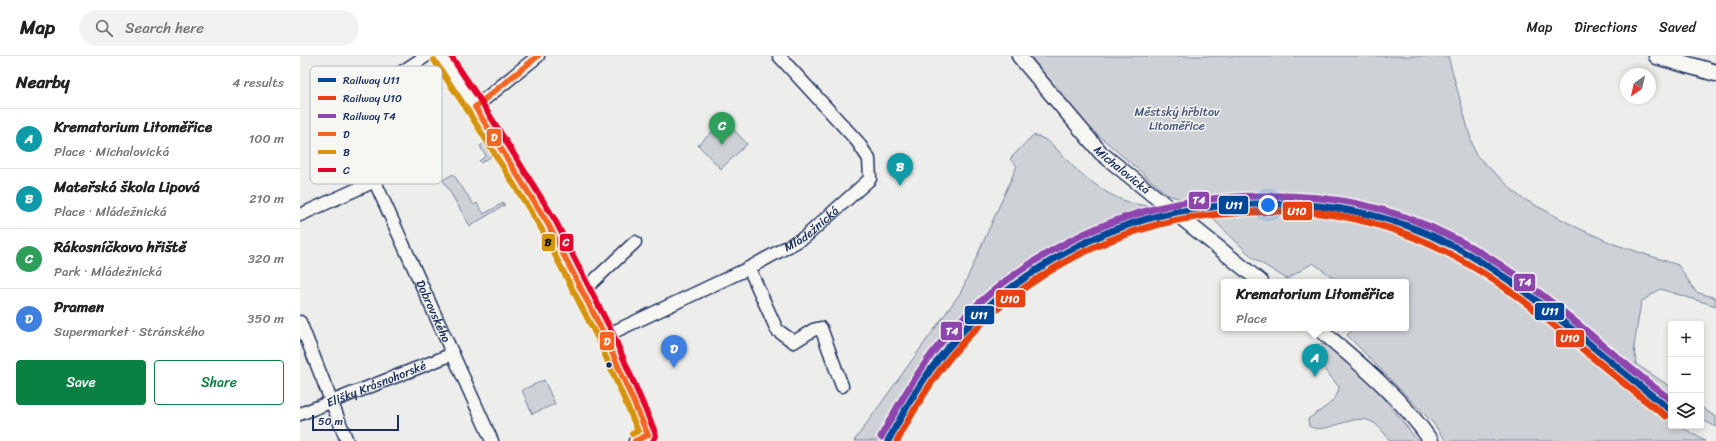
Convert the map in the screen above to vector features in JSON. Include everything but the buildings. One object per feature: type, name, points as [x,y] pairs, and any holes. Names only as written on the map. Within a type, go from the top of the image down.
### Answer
[{"type":"main road","points":[[1657,56],[1716,73]]},
{"type":"street","name":"Dobrovského","points":[[411,66],[426,56]]},
{"type":"street","points":[[441,56],[475,107],[548,224],[605,336],[649,438],[635,441]]},
{"type":"street","points":[[475,107],[538,56]]},
{"type":"street","name":"Mládežnická","points":[[605,336],[749,268],[805,237],[870,179],[869,159],[857,141],[779,56]]},
{"type":"street","name":"Michalovická","points":[[1019,56],[1101,153],[1257,279]]},
{"type":"street","points":[[300,215],[368,184]]},
{"type":"street","name":"Dobrovského","points":[[376,184],[492,441]]},
{"type":"street","points":[[582,292],[635,242]]},
{"type":"street","points":[[749,268],[777,330],[794,342],[812,330],[821,328],[842,386]]},
{"type":"street","points":[[300,322],[347,441]]},
{"type":"street","points":[[1321,331],[1384,386],[1425,431],[1431,441]]},
{"type":"street","name":"Elišky Krásnohorské","points":[[300,414],[453,354]]},
{"type":"green space","name":"Městský hřbitov Litoměřice","points":[[1030,56],[1448,56],[1475,154],[1520,197],[1580,229],[1614,244],[1678,265],[1696,292],[1716,298],[1716,306],[1660,289],[1641,302],[1634,346],[1636,364],[1668,385],[1668,397],[1652,386],[1582,327],[1525,282],[1477,249],[1455,237],[1426,224],[1365,204],[1310,195],[1249,195],[1187,201],[1168,195],[1084,123]]},
{"type":"green space","points":[[725,120],[747,144],[721,169],[698,145]]},
{"type":"green space","points":[[1033,135],[1046,140],[1076,169],[1095,184],[1116,197],[1131,203],[1159,207],[1121,218],[1066,242],[1040,258],[989,295],[966,316],[927,360],[913,379],[878,441],[854,441],[961,292],[1017,166],[1010,159]]},
{"type":"green space","points":[[485,143],[493,155],[481,163],[479,161],[486,156],[480,146]]},
{"type":"green space","points":[[453,174],[474,205],[477,203],[484,214],[503,203],[505,205],[470,226],[443,180]]},
{"type":"green space","points":[[1279,212],[1323,215],[1366,223],[1428,244],[1465,262],[1527,305],[1632,392],[1668,418],[1668,429],[1685,429],[1705,441],[1446,441],[1433,423],[1347,335],[1351,331],[1409,331],[1409,279],[1335,279],[1313,263],[1287,279],[1253,258],[1209,215]]},
{"type":"green space","points":[[1317,344],[1326,345],[1376,388],[1418,441],[1390,441],[1376,424],[1363,419],[1331,427],[1315,428],[1309,426],[1308,419],[1332,402],[1338,392],[1339,387],[1316,359],[1313,347]]},
{"type":"green space","points":[[544,380],[555,404],[532,414],[522,390]]},
{"type":"green space","points":[[1704,409],[1716,417],[1716,427],[1704,421]]},
{"type":"rail line","name":"T4","points":[[881,437],[908,390],[939,345],[984,299],[1010,278],[1038,259],[1066,243],[1127,217],[1182,203],[1244,196],[1309,197],[1358,204],[1406,217],[1454,238],[1484,254],[1539,293],[1668,398]]},
{"type":"rail line","name":"U11","points":[[888,441],[915,394],[946,350],[990,305],[1042,266],[1099,236],[1128,225],[1158,216],[1183,211],[1207,207],[1244,204],[1308,205],[1358,212],[1406,225],[1453,246],[1483,263],[1538,302],[1668,408]]},
{"type":"rail line","name":"U10","points":[[897,441],[922,396],[952,355],[995,311],[1046,273],[1101,244],[1160,224],[1208,215],[1282,211],[1337,215],[1356,219],[1394,230],[1430,244],[1448,253],[1506,288],[1666,416]]},
{"type":"transit line","name":"C","points":[[451,56],[555,220],[612,332],[655,432],[656,436],[653,441]]},
{"type":"transit line","name":"D","points":[[538,56],[475,107],[548,224],[605,336],[648,435],[635,441]]},
{"type":"transit line","name":"B","points":[[434,60],[438,66]]},
{"type":"transit line","name":"B","points":[[442,72],[541,228],[598,339],[638,431],[632,434]]},
{"type":"place","name":"Rákosníčkovo hřiště","points":[[722,145]]},
{"type":"place","name":"Mateřská škola Lipová","points":[[900,186]]},
{"type":"place","name":"Pramen","points":[[674,368]]},
{"type":"place","name":"Krematorium Litoměřice","points":[[1315,377]]}]
